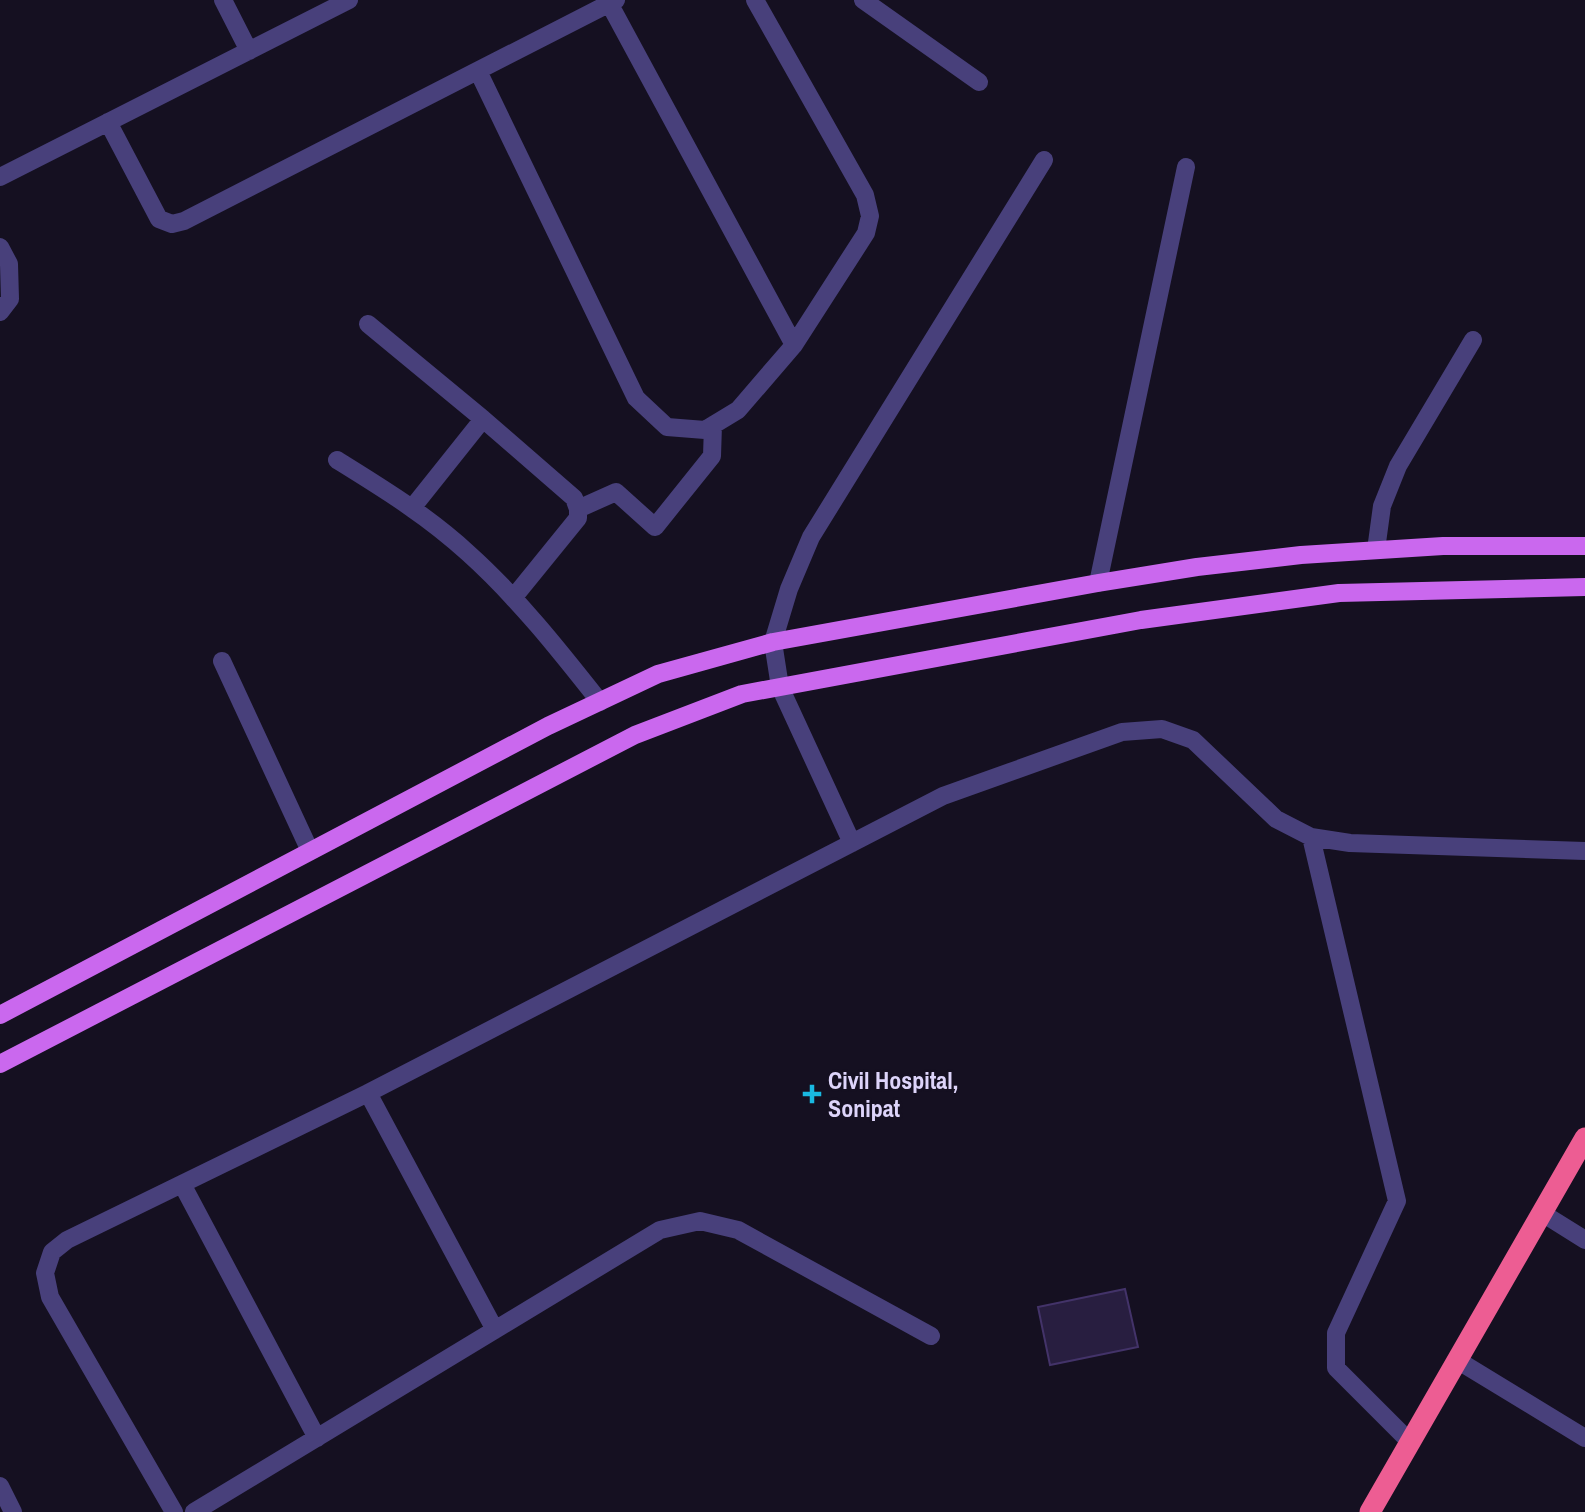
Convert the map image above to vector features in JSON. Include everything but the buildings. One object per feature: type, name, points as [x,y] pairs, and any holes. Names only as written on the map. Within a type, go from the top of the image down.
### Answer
[{"type":"highway","points":[[1370,1512],[1585,1138]]},
{"type":"main road","points":[[0,1015],[548,726],[658,674],[773,642],[1210,565],[1301,555],[1443,546],[1585,545]]},
{"type":"main road","points":[[0,1064],[635,734],[742,694],[1141,620],[1339,593],[1585,587]]},
{"type":"street","points":[[223,0],[249,51]]},
{"type":"street","points":[[0,177],[349,0]]},
{"type":"street","points":[[478,71],[636,398],[667,427],[705,430],[738,410],[794,345],[866,233],[870,216],[865,195],[755,0]]},
{"type":"street","points":[[863,0],[979,82]]},
{"type":"street","points":[[108,122],[159,219],[172,224],[184,221],[612,2],[794,345]]},
{"type":"street","points":[[852,843],[780,687],[773,642],[789,589],[811,537],[1044,160]]},
{"type":"street","points":[[1098,583],[1186,167]]},
{"type":"street","points":[[0,247],[9,264],[10,299],[0,312]]},
{"type":"street","points":[[368,324],[573,498],[578,509],[578,518],[513,598]]},
{"type":"street","points":[[1376,550],[1382,506],[1398,466],[1473,340]]},
{"type":"street","points":[[412,508],[483,419]]},
{"type":"street","points":[[578,509],[616,492],[656,527],[712,456],[713,425]]},
{"type":"street","points":[[337,460],[412,508],[468,552],[554,643],[600,702]]},
{"type":"street","points":[[222,662],[310,851]]},
{"type":"street","points":[[174,1512],[50,1297],[45,1273],[52,1252],[68,1240],[368,1093],[943,796],[1122,732],[1162,729],[1193,740],[1276,819],[1311,837],[1350,843],[1585,851]]},
{"type":"street","points":[[1311,837],[1397,1201],[1336,1333],[1336,1368],[1410,1442]]},
{"type":"street","points":[[368,1093],[495,1330]]},
{"type":"street","points":[[182,1184],[317,1438]]},
{"type":"street","points":[[1542,1213],[1585,1240]]},
{"type":"street","points":[[194,1512],[660,1230],[700,1221],[738,1230],[931,1336]]},
{"type":"street","points":[[1457,1360],[1585,1438]]},
{"type":"street","points":[[0,1486],[13,1512]]},
{"type":"place","name":"Civil Hospital, Sonipat","points":[[812,1094]]}]
